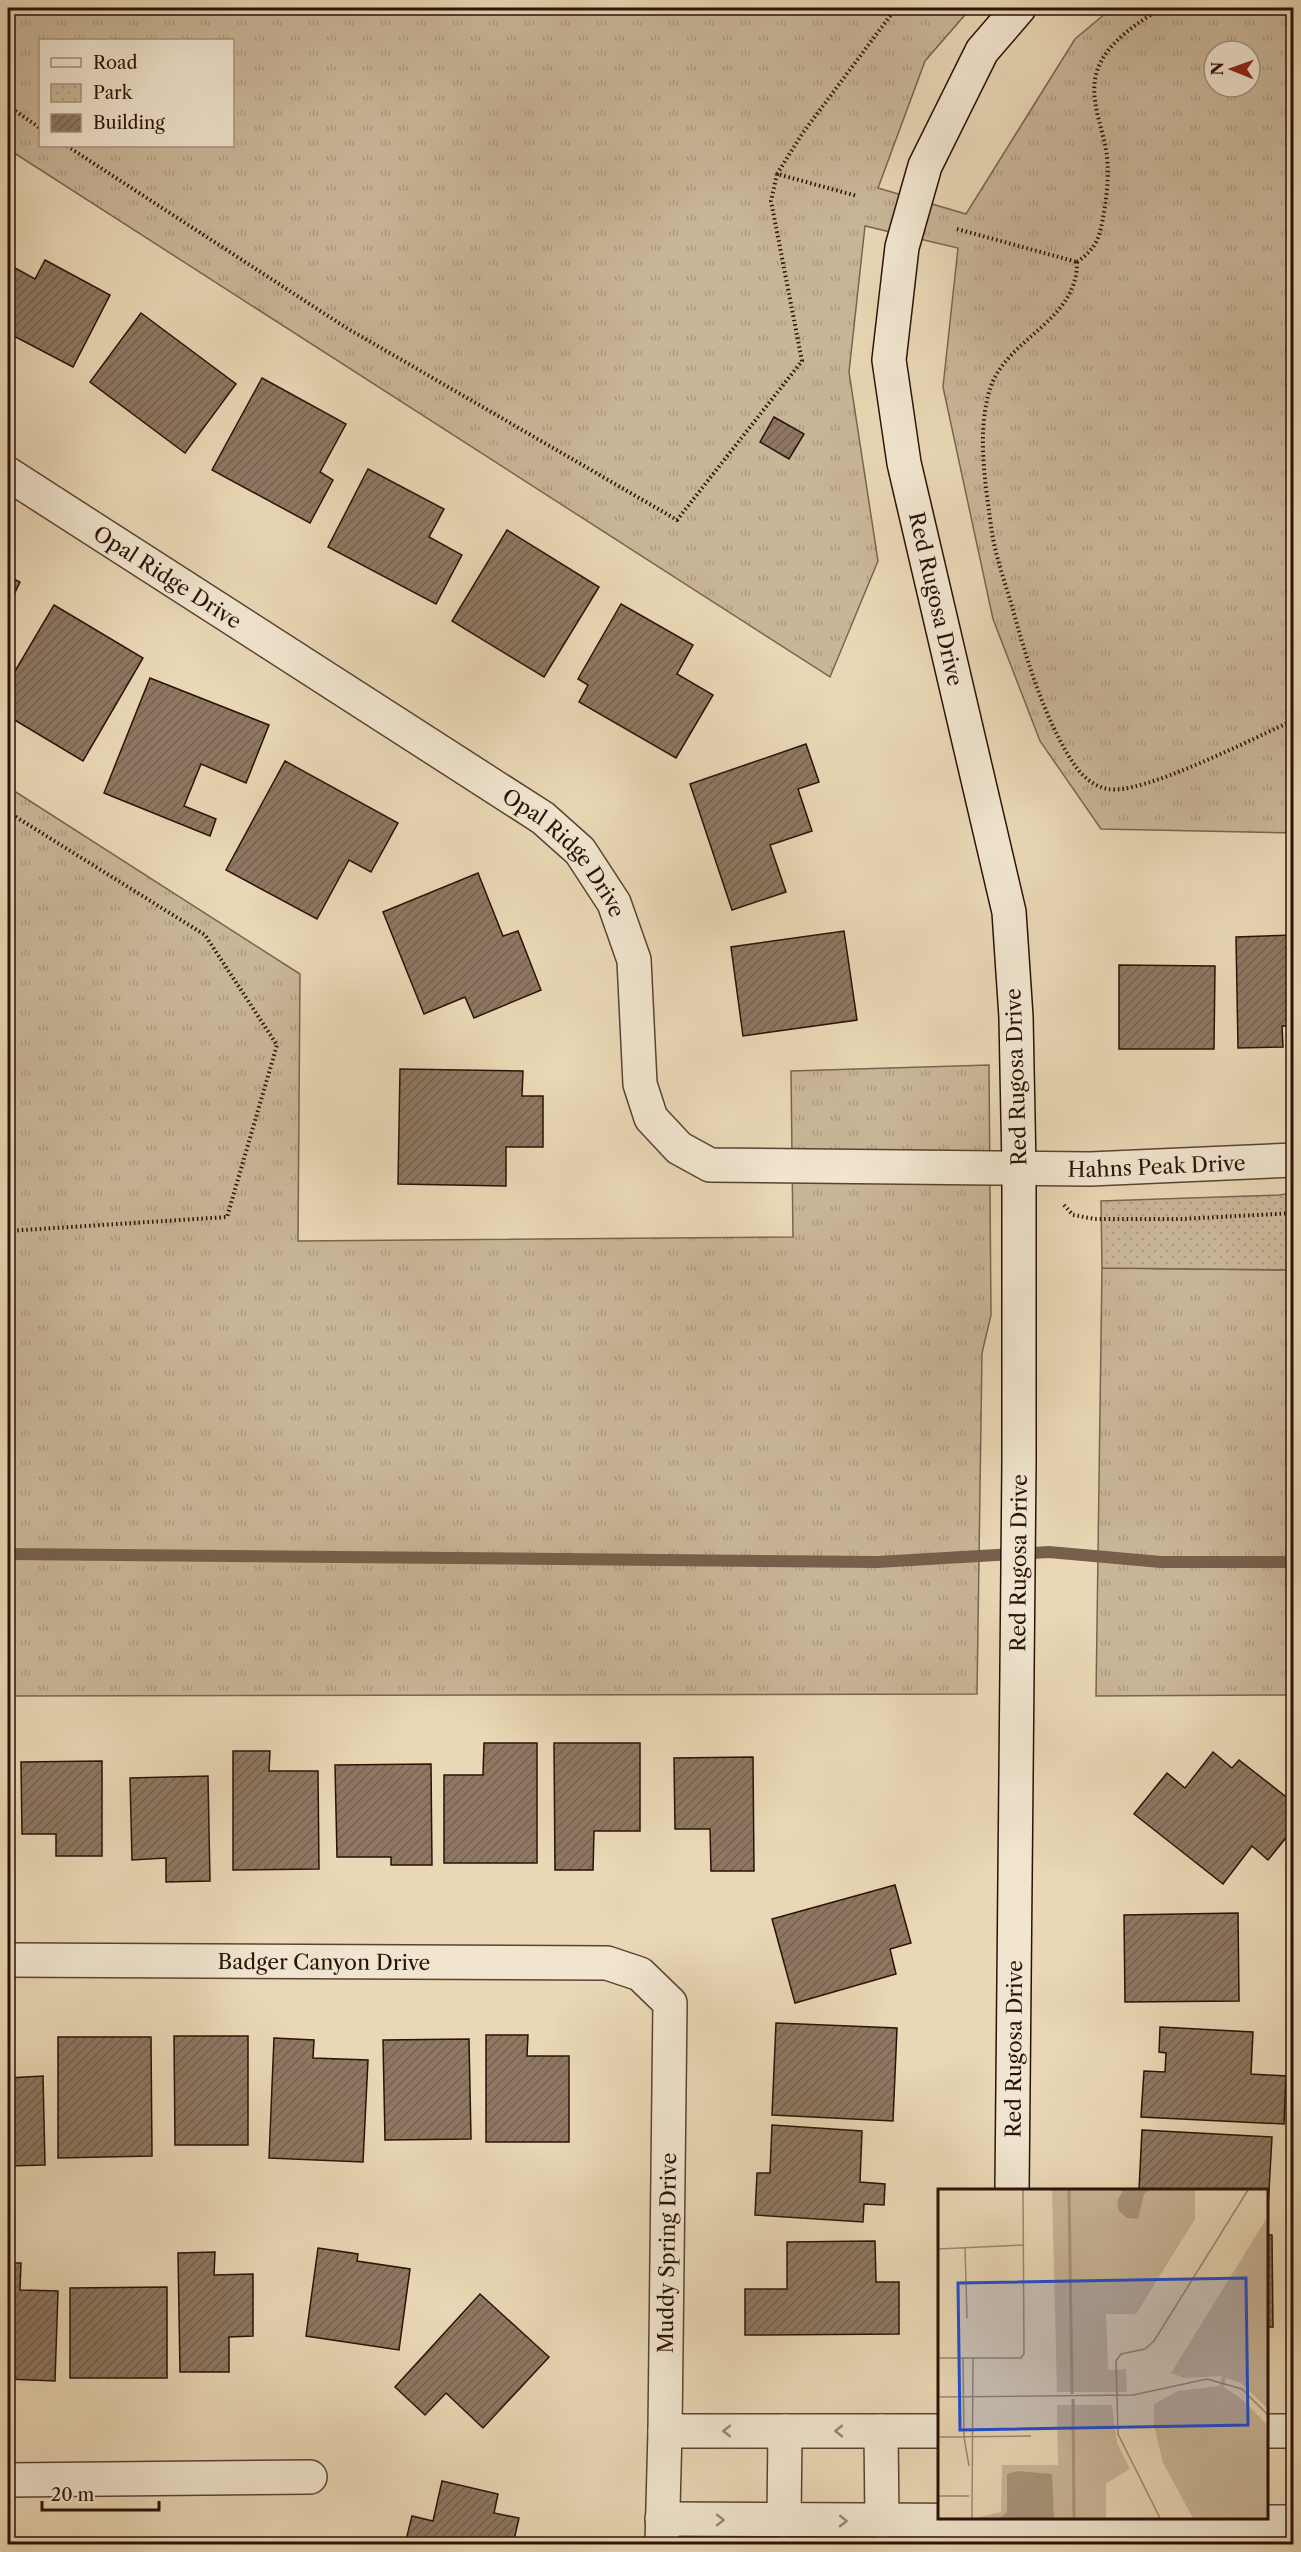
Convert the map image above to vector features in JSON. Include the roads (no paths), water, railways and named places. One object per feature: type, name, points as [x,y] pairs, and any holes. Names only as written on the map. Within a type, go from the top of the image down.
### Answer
[{"type":"street","name":"Red Rugosa Drive","points":[[1012,2189],[1018,1663],[1019,1169],[1016,1017],[1009,912],[904,463],[890,360],[902,247],[925,166],[982,51],[1019,8]]},
{"type":"street","name":"Opal Ridge Drive","points":[[8,474],[543,818],[580,850],[614,903],[634,960],[640,1084],[651,1118],[679,1148],[710,1165],[1019,1169]]},
{"type":"street","name":"Hahns Peak Drive","points":[[1019,1169],[1090,1169],[1293,1160]]},
{"type":"street","name":"Badger Canyon Drive","points":[[8,1960],[607,1963],[640,1974]]},
{"type":"street","name":"Muddy Spring Drive","points":[[640,1974],[670,2003],[662,2532]]},
{"type":"street","points":[[665,2431],[938,2431]]},
{"type":"street","points":[[784,2520],[785,2431]]},
{"type":"street","points":[[881,2431],[882,2521]]},
{"type":"street","points":[[1268,2431],[1293,2432]]},
{"type":"street","points":[[8,2480],[310,2477]]},
{"type":"street","points":[[662,2532],[784,2520],[882,2521],[1009,2528],[1134,2519],[1293,2522]]},
{"type":"waterway","points":[[8,1554],[877,1562],[1049,1552],[1161,1562],[1294,1562]]}]
